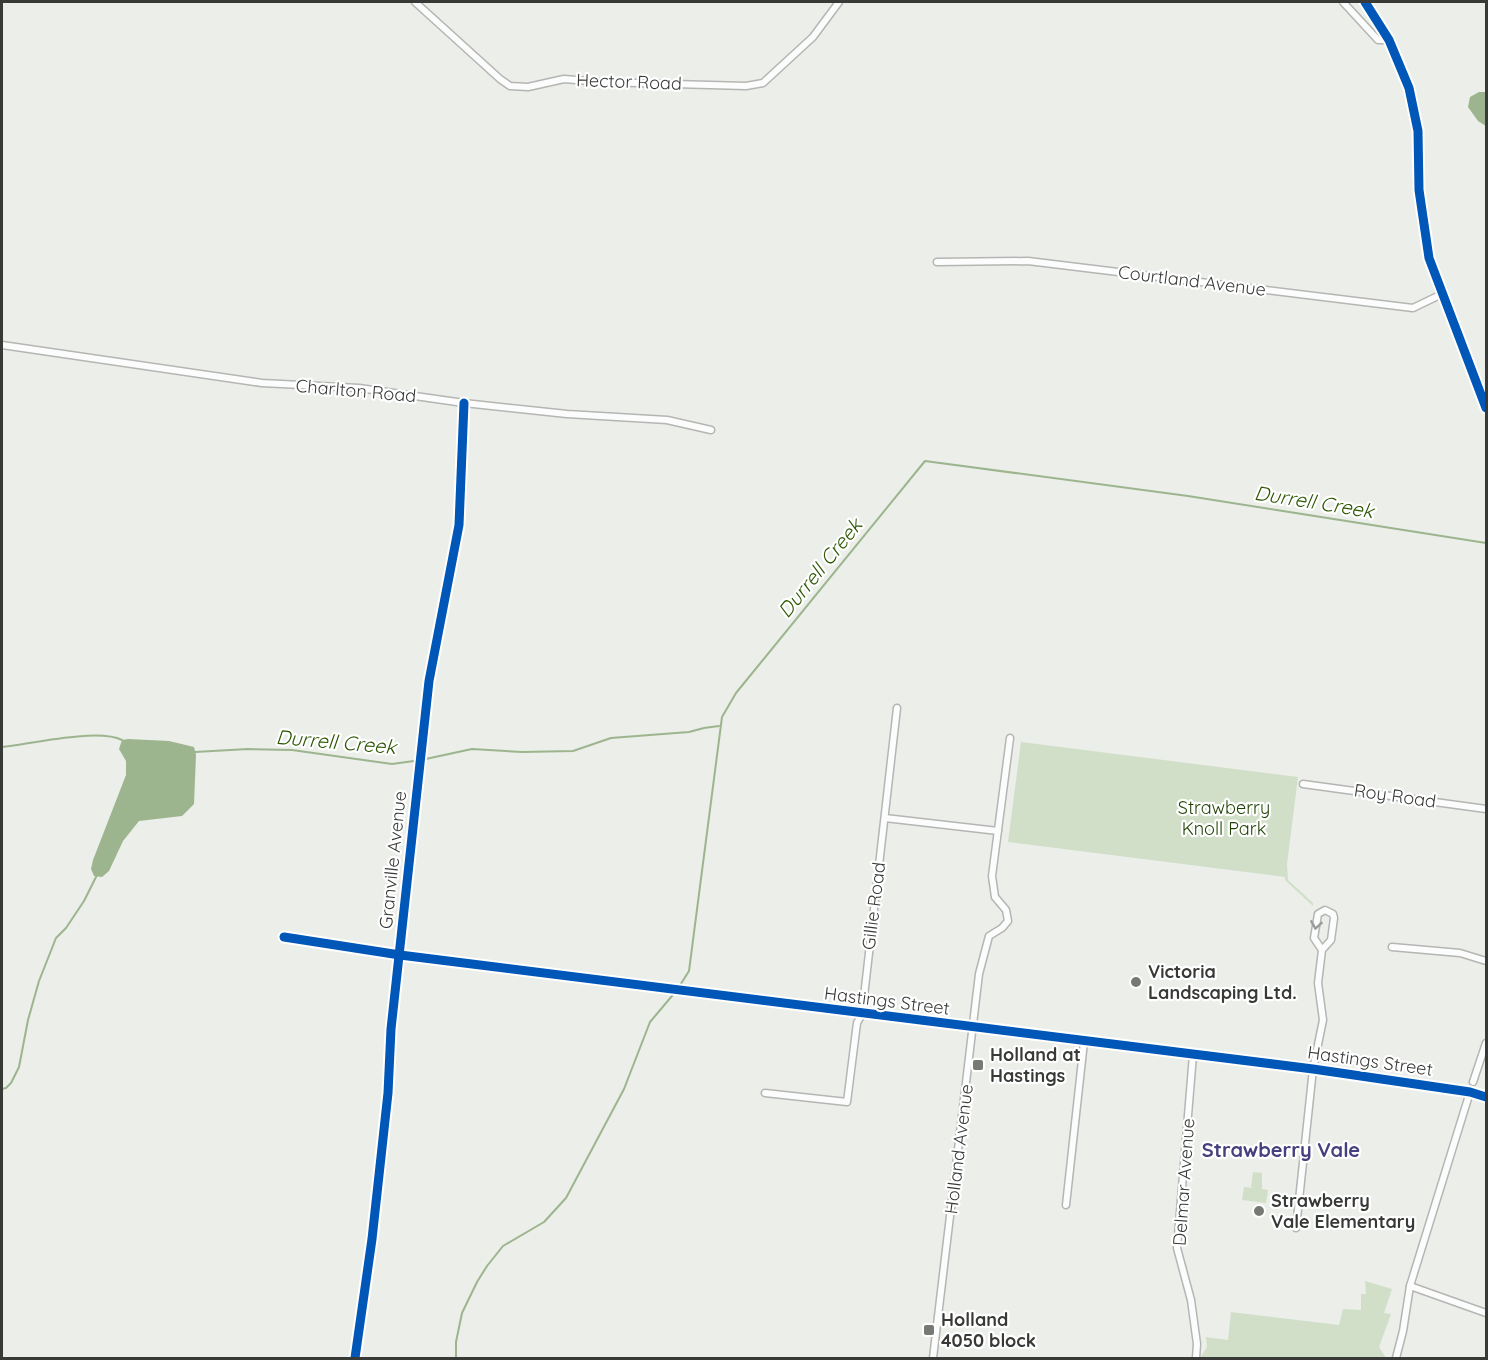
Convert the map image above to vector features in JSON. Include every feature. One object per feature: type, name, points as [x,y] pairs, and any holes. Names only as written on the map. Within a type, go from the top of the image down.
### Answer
[{"type":"main road","points":[[1365,2],[1389,40],[1409,88],[1418,131],[1419,190],[1429,258],[1486,408]]},
{"type":"street","name":"Hector Road","points":[[415,2],[500,80],[510,86],[528,87],[564,80],[746,86],[763,83],[813,37],[839,2]]},
{"type":"street","points":[[1343,2],[1378,40],[1389,40]]},
{"type":"street","name":"Courtland Avenue","points":[[937,262],[1028,261],[1413,308],[1442,294]]},
{"type":"street","name":"Charlton Road","points":[[2,345],[262,383],[359,388],[464,403],[567,414],[667,420],[711,430]]},
{"type":"street","name":"Granville Avenue","points":[[355,1359],[372,1239],[388,1093],[391,1029],[429,681],[459,525],[464,403]]},
{"type":"street","name":"Gillie Road","points":[[765,1093],[847,1102],[857,1023],[862,1014],[897,708]]},
{"type":"street","name":"Holland Avenue","points":[[933,1359],[979,974],[989,936],[1008,921],[1006,910],[994,897],[992,876],[1010,738]]},
{"type":"street","name":"Roy Road","points":[[1303,784],[1486,809]]},
{"type":"street","points":[[885,819],[998,831]]},
{"type":"street","points":[[1296,1228],[1313,1069],[1323,1020],[1317,982],[1322,950],[1331,940],[1334,918],[1333,914],[1325,910],[1318,914],[1314,938],[1322,950]]},
{"type":"street","name":"Hastings Street","points":[[284,937],[400,955],[1313,1069],[1470,1092],[1486,1097]]},
{"type":"street","points":[[1392,947],[1460,953],[1486,961]]},
{"type":"street","points":[[1066,1205],[1084,1042]]},
{"type":"street","points":[[1473,1082],[1486,1044]]},
{"type":"street","name":"Delmar Avenue","points":[[1193,1055],[1177,1248],[1191,1300],[1197,1344],[1196,1359]]},
{"type":"street","points":[[1396,1359],[1410,1286],[1470,1092]]},
{"type":"street","points":[[1410,1286],[1486,1313]]},
{"type":"green space","name":"Strawberry Knoll Park","points":[[1021,742],[1298,777],[1287,864],[1288,880],[1313,903],[1313,906],[1285,880],[1285,877],[1008,842]]},
{"type":"green space","points":[[1253,1172],[1262,1173],[1262,1189],[1268,1190],[1266,1203],[1242,1200],[1244,1187],[1253,1188],[1251,1187]]},
{"type":"green space","points":[[1365,1281],[1392,1289],[1384,1313],[1391,1314],[1379,1347],[1386,1358],[1200,1358],[1207,1347],[1206,1337],[1228,1340],[1231,1312],[1339,1325],[1343,1309],[1361,1310],[1361,1294],[1366,1294]]},
{"type":"shaded area","points":[[1479,92],[1486,92],[1486,126],[1478,121],[1468,107],[1470,97]]},
{"type":"shaded area","points":[[122,740],[169,741],[194,747],[196,755],[194,804],[182,816],[139,821],[123,841],[109,871],[102,877],[94,876],[91,869],[93,860],[126,775],[126,761],[119,749]]},
{"type":"waterway","name":"Durrell Creek","points":[[456,1358],[456,1342],[462,1313],[477,1282],[503,1246],[544,1222],[566,1198],[624,1089],[650,1022],[677,990],[689,971],[722,717],[736,693],[925,461],[1188,496],[1486,543]]},
{"type":"waterway","name":"Durrell Creek","points":[[195,752],[248,749],[292,750],[392,764],[472,749],[522,752],[573,751],[611,738],[689,732],[719,726]]},
{"type":"waterway","name":"Durrell Creek","points":[[2,747],[81,736],[111,737],[122,740]]},
{"type":"waterway","points":[[2,1089],[11,1083],[19,1067],[28,1020],[39,981],[56,938],[66,928],[84,901],[97,875]]},
{"type":"cycle path","points":[[1365,2],[1389,40],[1409,88],[1418,131],[1419,190],[1429,258],[1486,408]]},
{"type":"cycle path","points":[[355,1358],[372,1239],[388,1093],[391,1029],[429,681],[459,525],[464,403]]},
{"type":"cycle path","points":[[284,937],[400,955],[1313,1069],[1470,1092],[1486,1097]]},
{"type":"place","name":"Victoria Landscaping Ltd.","points":[[1136,982]]},
{"type":"place","name":"Holland at Hastings","points":[[978,1065]]},
{"type":"place","name":"Strawberry Vale Elementary","points":[[1259,1211]]},
{"type":"place","name":"Holland 4050 block","points":[[929,1330]]},
{"type":"district","name":"Strawberry Vale","points":[[1281,1150]]}]
